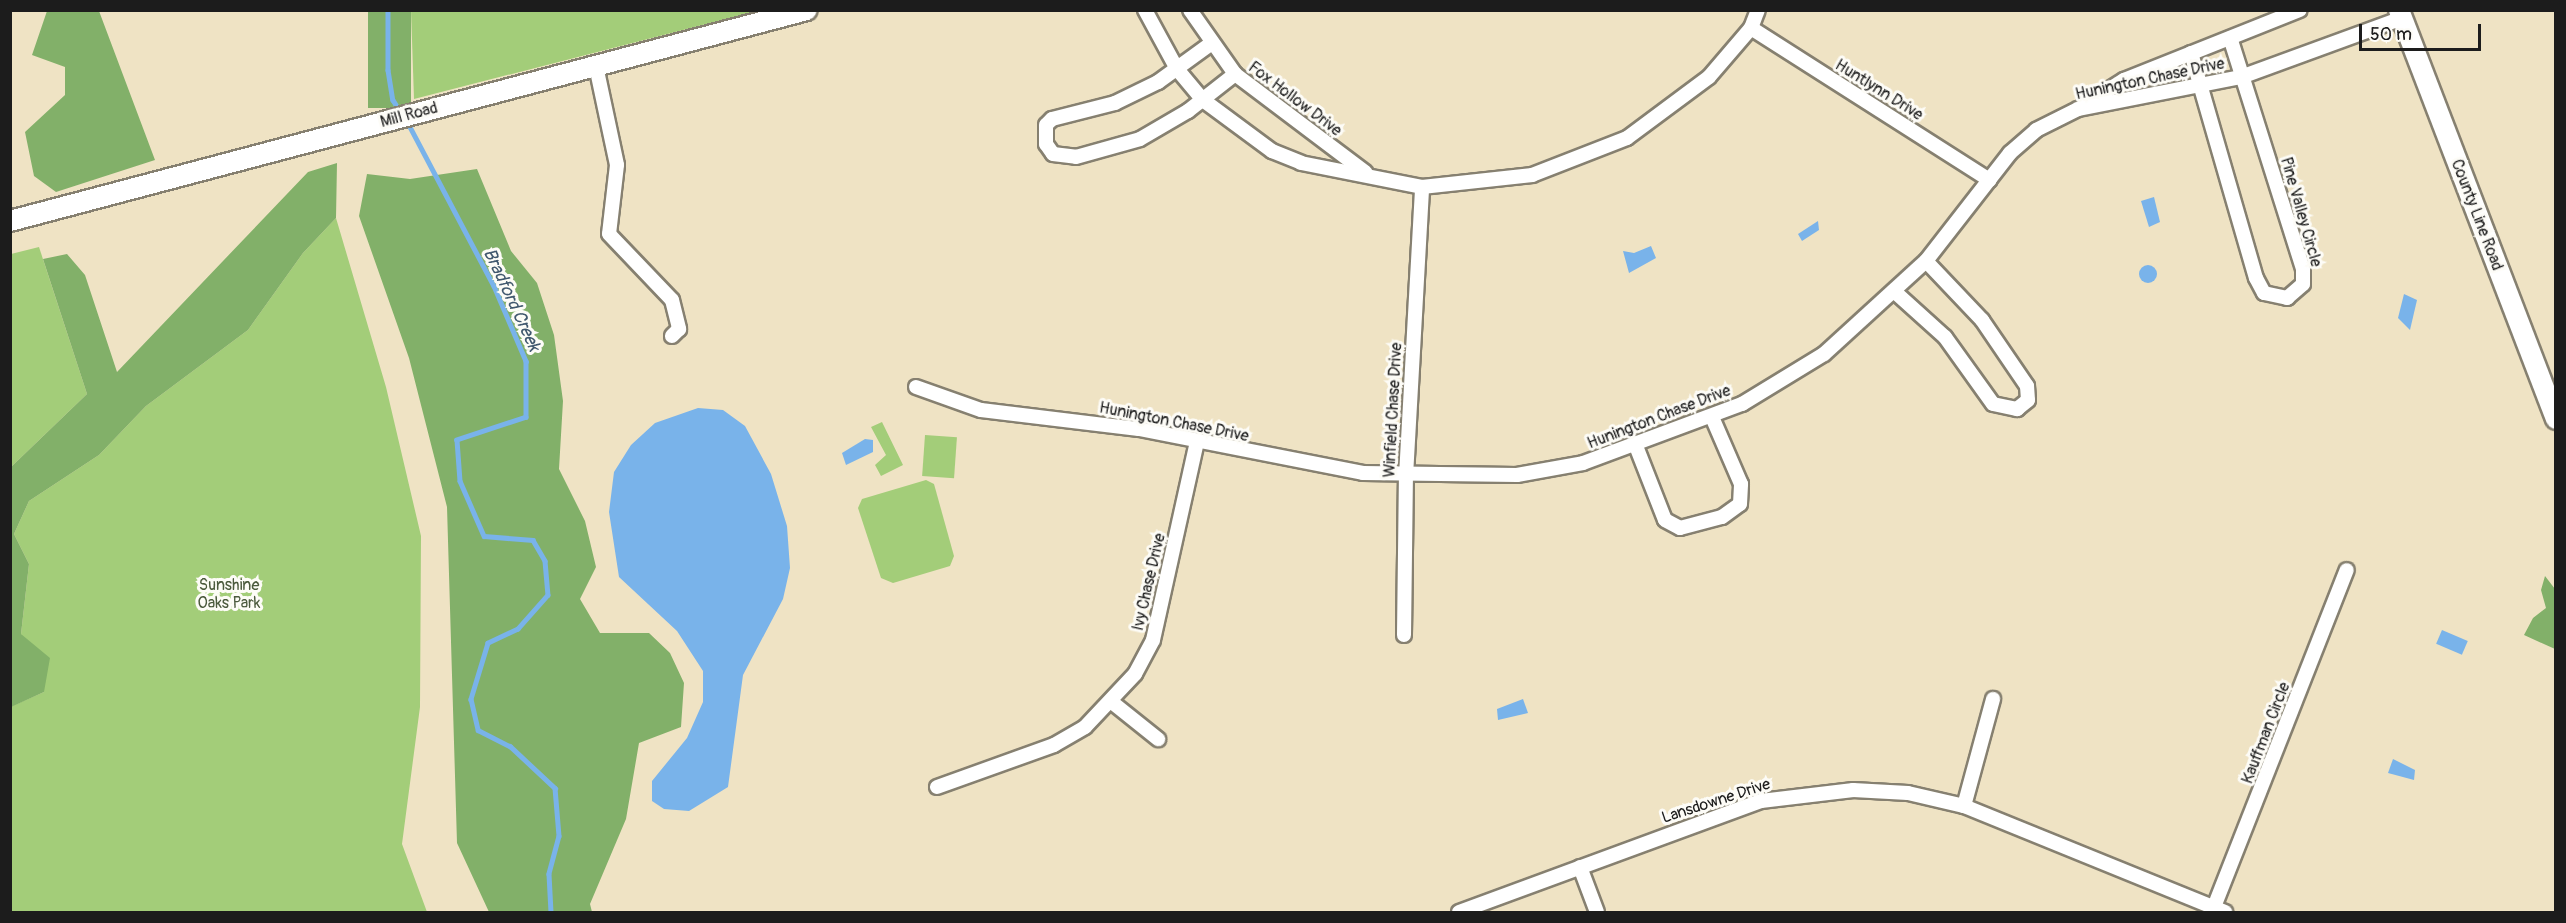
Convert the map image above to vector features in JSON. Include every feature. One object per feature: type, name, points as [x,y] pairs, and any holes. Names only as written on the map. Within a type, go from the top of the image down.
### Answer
[{"type":"street","name":"Mill Road","points":[[10,221],[807,10]]},
{"type":"street","name":"Fox Hollow Drive","points":[[1145,10],[1177,69],[1203,100],[1272,152],[1301,163],[1422,187],[1533,175],[1588,158],[1664,114],[1709,77],[1751,28],[1758,10]]},
{"type":"street","name":"Fox Hollow Drive","points":[[1190,10],[1209,45],[1234,74],[1369,175]]},
{"type":"street","points":[[2078,109],[2124,80],[2300,10]]},
{"type":"street","name":"Hunington Chase Drive","points":[[915,387],[981,410],[1197,442],[1300,464],[1406,476],[1517,475],[1636,446],[1712,417],[1824,354],[1895,292],[1926,261],[1990,180],[2036,130],[2078,109],[2202,88],[2241,77],[2400,14]]},
{"type":"street","name":"County Line Road","points":[[2400,14],[2556,419]]},
{"type":"street","name":"Huntlynn Drive","points":[[1751,28],[1990,180]]},
{"type":"street","name":"Pine Valley Circle","points":[[2191,53],[2256,278],[2264,293],[2287,298],[2303,284],[2302,269],[2230,38]]},
{"type":"street","points":[[1209,45],[1177,69],[1114,103],[1052,119],[1046,125],[1046,144],[1065,157],[1114,148],[1159,130],[1203,100],[1234,74]]},
{"type":"street","points":[[596,66],[617,165],[609,234],[672,300],[680,329],[672,336]]},
{"type":"street","name":"Winfield Chase Drive","points":[[1404,635],[1406,476],[1422,187]]},
{"type":"street","points":[[1895,292],[1945,337],[1993,404],[2017,409],[2028,400],[2027,386],[1982,320],[1926,261]]},
{"type":"street","points":[[1636,446],[1665,520],[1680,528],[1722,517],[1740,504],[1741,484],[1712,417]]},
{"type":"street","name":"Ivy Chase Drive","points":[[937,787],[1054,745],[1113,703],[1153,640],[1197,442]]},
{"type":"street","name":"Kauffman Circle","points":[[2219,910],[2347,570]]},
{"type":"street","points":[[1964,806],[1993,699]]},
{"type":"street","points":[[1113,703],[1158,739]]},
{"type":"street","name":"Lansdowne Drive","points":[[1459,912],[1715,815],[1806,792],[1908,793],[1964,806],[2219,910]]},
{"type":"street","points":[[1580,867],[1597,912]]},
{"type":"green space","points":[[411,10],[757,11],[414,99]]},
{"type":"green space","points":[[47,11],[99,11],[155,160],[56,192],[34,176],[25,132],[65,95],[65,67],[32,55]]},
{"type":"green space","points":[[368,11],[411,11],[411,108],[368,108]]},
{"type":"green space","points":[[337,163],[336,218],[303,253],[248,330],[146,406],[99,455],[29,501],[14,534],[29,564],[21,634],[50,658],[44,692],[11,707],[11,467],[87,394],[43,259],[67,254],[85,275],[117,372],[308,172]]},
{"type":"green space","points":[[477,169],[511,251],[537,283],[554,335],[563,401],[559,469],[585,521],[596,567],[580,599],[600,633],[649,633],[670,653],[684,683],[681,727],[639,743],[626,819],[590,904],[592,912],[489,912],[457,843],[447,507],[409,358],[359,216],[367,174],[410,179]]},
{"type":"green space","name":"Sunshine Oaks Park","points":[[336,218],[386,387],[421,536],[420,707],[402,844],[427,912],[11,912],[10,707],[44,692],[21,634],[29,564],[14,534],[29,501],[99,455],[146,406],[248,330],[303,253]]},
{"type":"green space","points":[[39,247],[87,394],[11,467],[11,254]]},
{"type":"green space","points":[[882,422],[903,465],[881,476],[875,465],[886,455],[871,427]]},
{"type":"green space","points":[[925,435],[957,437],[954,478],[922,476]]},
{"type":"green space","points":[[926,480],[934,484],[954,556],[950,566],[893,583],[881,578],[858,508],[862,499]]},
{"type":"green space","points":[[2545,576],[2555,589],[2555,649],[2524,635],[2533,618],[2546,608],[2541,590]]},
{"type":"water","points":[[2154,197],[2160,222],[2149,227],[2141,201]]},
{"type":"water","points":[[1818,221],[1819,230],[1802,241],[1798,234]]},
{"type":"water","points":[[1651,246],[1656,258],[1629,273],[1623,251],[1634,253]]},
{"type":"water","points":[[2148,265],[2154,268],[2157,274],[2154,280],[2148,283],[2142,280],[2139,274],[2142,268]]},
{"type":"water","points":[[2404,294],[2417,300],[2410,330],[2398,318]]},
{"type":"water","points":[[698,408],[723,410],[745,426],[771,474],[787,526],[790,568],[783,599],[743,675],[728,787],[689,811],[664,809],[652,801],[652,781],[687,738],[703,702],[703,671],[677,631],[619,577],[609,512],[614,472],[631,445],[655,423]]},
{"type":"water","points":[[865,439],[873,440],[873,452],[846,465],[842,453]]},
{"type":"water","points":[[2442,630],[2468,641],[2462,655],[2436,644]]},
{"type":"water","points":[[1523,699],[1528,713],[1498,720],[1497,709]]},
{"type":"water","points":[[2393,759],[2415,770],[2414,780],[2388,773]]},
{"type":"waterway","name":"Bradford Creek","points":[[388,10],[388,70],[393,100],[401,113]]},
{"type":"waterway","name":"Bradford Creek","points":[[408,123],[494,286],[526,361],[526,417],[457,440],[460,481],[484,536],[533,540],[545,561],[548,595],[518,629],[488,643],[471,699],[478,730],[510,746],[555,788],[559,836],[549,874],[551,912]]}]
